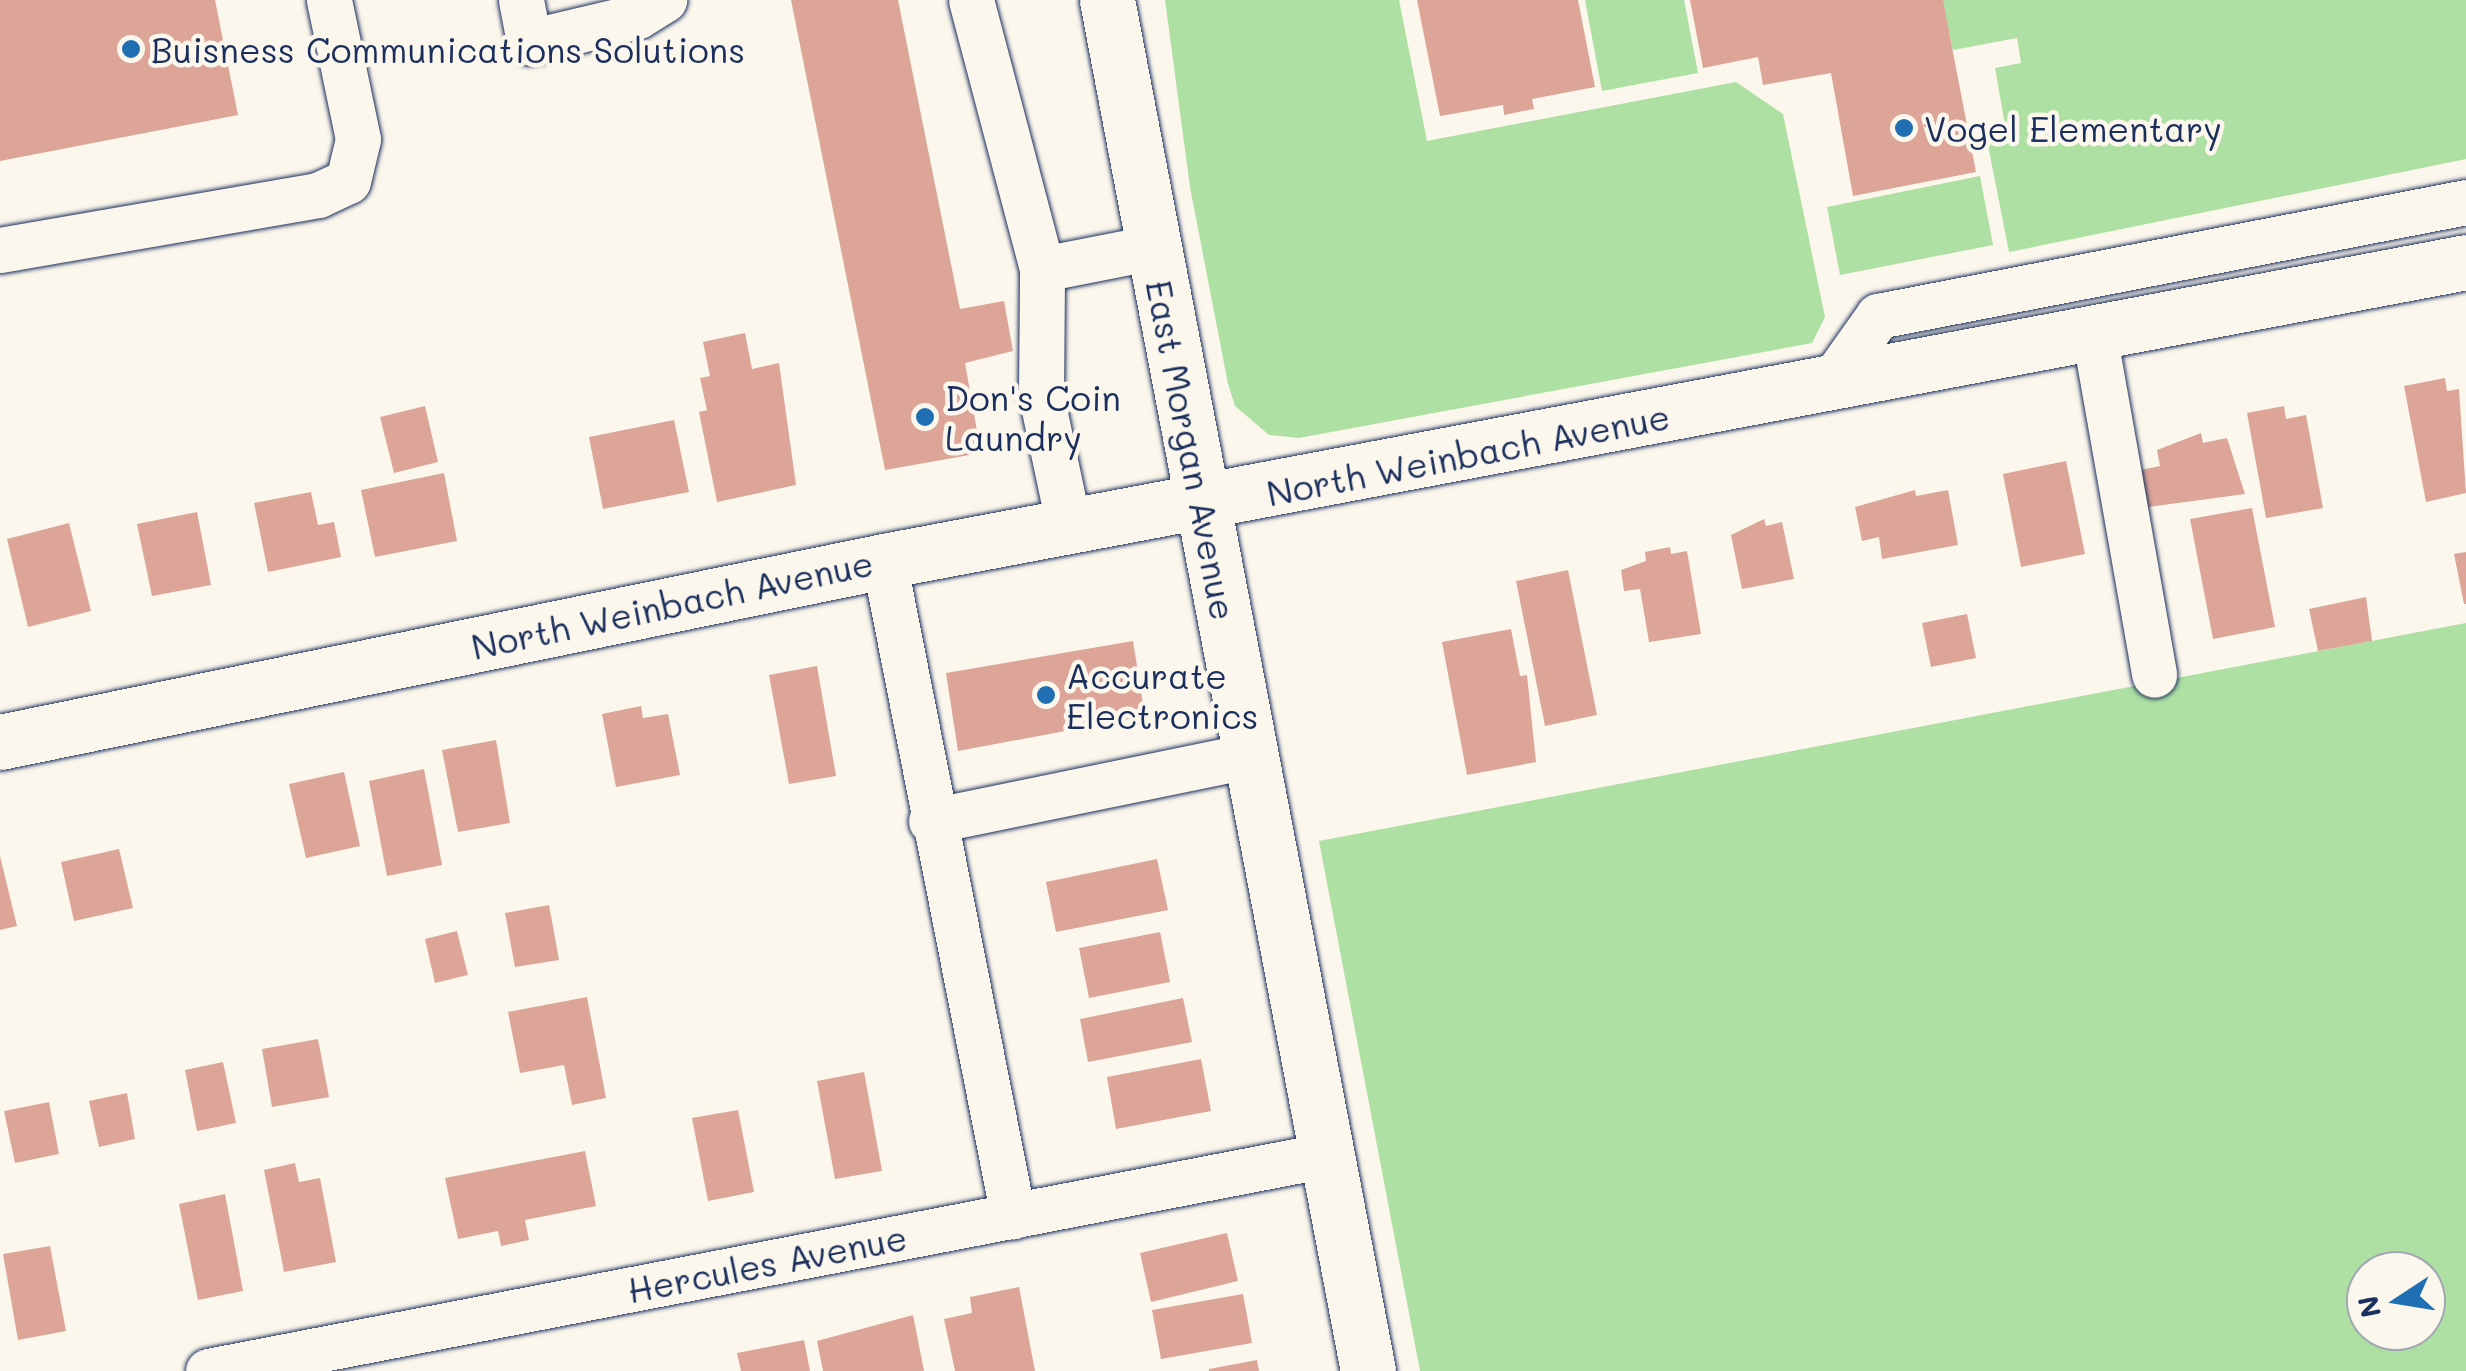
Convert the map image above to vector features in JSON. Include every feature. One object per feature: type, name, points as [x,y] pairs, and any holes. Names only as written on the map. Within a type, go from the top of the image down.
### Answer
[{"type":"main road","name":"East Morgan Avenue","points":[[1107,0],[1368,1371]]},
{"type":"main road","name":"North Weinbach Avenue","points":[[0,742],[884,561],[1203,505],[2466,262]]},
{"type":"street","points":[[0,250],[318,195],[348,181],[356,169],[358,138],[329,0]]},
{"type":"street","points":[[521,0],[530,42],[622,21],[664,0]]},
{"type":"street","points":[[970,0],[1042,269],[1040,394],[1069,527]]},
{"type":"street","points":[[1828,384],[1878,316],[2466,202]]},
{"type":"street","points":[[1042,269],[1154,247]]},
{"type":"street","points":[[2094,333],[2154,675]]},
{"type":"street","points":[[884,561],[932,821],[1013,1216]]},
{"type":"street","points":[[932,821],[1249,756]]},
{"type":"street","name":"Hercules Avenue","points":[[208,1371],[1326,1155]]},
{"type":"green space","points":[[1165,0],[1399,0],[1427,141],[1736,82],[1783,114],[1825,317],[1812,343],[1299,438],[1269,435],[1235,406],[1228,384],[1190,187]]},
{"type":"green space","points":[[1585,0],[1684,0],[1698,73],[1602,91]]},
{"type":"green space","points":[[1942,0],[2466,0],[2466,159],[2009,252],[1986,135],[2006,131],[1995,68],[2021,63],[2017,38],[1953,50]]},
{"type":"green space","points":[[1980,176],[1993,245],[1840,275],[1827,207]]},
{"type":"green space","points":[[2466,623],[2466,1371],[1420,1371],[1319,841]]},
{"type":"building","points":[[0,0],[215,0],[238,115],[0,161]]},
{"type":"building","points":[[791,0],[898,0],[960,309],[1004,301],[1013,351],[965,363],[981,453],[885,470]]},
{"type":"building","points":[[1417,0],[1578,0],[1595,87],[1532,99],[1534,109],[1504,115],[1503,105],[1440,116]]},
{"type":"building","name":"Vogel Elementary","points":[[1690,0],[1943,0],[1976,172],[1853,196],[1831,73],[1763,85],[1758,57],[1703,68]]},
{"type":"building","points":[[745,333],[752,369],[779,363],[796,485],[717,502],[699,412],[707,410],[700,378],[710,376],[703,342]]},
{"type":"building","points":[[2445,378],[2447,391],[2459,389],[2466,493],[2426,502],[2404,386]]},
{"type":"building","points":[[425,406],[438,462],[394,473],[380,417]]},
{"type":"building","points":[[2284,406],[2286,419],[2306,415],[2323,508],[2266,518],[2247,413]]},
{"type":"building","points":[[674,420],[689,492],[603,509],[589,437]]},
{"type":"building","points":[[2201,433],[2203,443],[2227,438],[2245,494],[2148,507],[2141,470],[2160,466],[2157,450]]},
{"type":"building","points":[[2066,461],[2085,554],[2021,567],[2003,474]]},
{"type":"building","points":[[444,473],[457,541],[375,557],[361,490]]},
{"type":"building","points":[[1915,490],[1916,496],[1948,490],[1958,545],[1882,559],[1879,537],[1862,541],[1855,507]]},
{"type":"building","points":[[311,492],[318,525],[334,522],[341,557],[268,572],[254,503]]},
{"type":"building","points":[[2252,508],[2275,627],[2213,639],[2190,519]]},
{"type":"building","points":[[197,512],[211,585],[152,596],[137,524]]},
{"type":"building","points":[[1764,519],[1766,526],[1782,522],[1794,579],[1742,589],[1731,535]]},
{"type":"building","points":[[69,523],[91,611],[28,627],[7,539]]},
{"type":"building","points":[[1670,547],[1671,554],[1687,551],[1701,634],[1649,642],[1640,589],[1624,591],[1621,570],[1646,561],[1645,552]]},
{"type":"building","points":[[2466,552],[2466,604],[2464,604],[2454,554]]},
{"type":"building","points":[[1568,570],[1597,715],[1545,726],[1516,581]]},
{"type":"building","points":[[2366,597],[2372,641],[2318,651],[2309,609]]},
{"type":"building","points":[[1967,614],[1976,658],[1931,667],[1922,623]]},
{"type":"building","points":[[1511,629],[1520,676],[1527,675],[1536,762],[1467,775],[1442,642]]},
{"type":"building","name":"Accurate Electronics","points":[[1133,641],[1145,716],[958,751],[946,673]]},
{"type":"building","points":[[817,666],[836,776],[789,784],[769,675]]},
{"type":"building","points":[[641,706],[643,718],[668,714],[680,775],[616,787],[602,714]]},
{"type":"building","points":[[496,740],[510,823],[458,832],[442,750]]},
{"type":"building","points":[[424,769],[442,865],[387,876],[369,781]]},
{"type":"building","points":[[344,772],[360,846],[306,858],[289,784]]},
{"type":"building","points":[[119,849],[133,908],[74,921],[61,862]]},
{"type":"building","points":[[0,856],[17,926],[0,930]]},
{"type":"building","points":[[1157,859],[1168,910],[1056,932],[1046,882]]},
{"type":"building","points":[[549,905],[559,960],[515,967],[505,913]]},
{"type":"building","points":[[457,931],[468,975],[435,983],[425,939]]},
{"type":"building","points":[[1160,932],[1170,982],[1089,998],[1079,948]]},
{"type":"building","points":[[587,997],[606,1098],[572,1105],[564,1065],[520,1073],[508,1012]]},
{"type":"building","points":[[1183,998],[1192,1042],[1088,1062],[1080,1019]]},
{"type":"building","points":[[318,1039],[329,1097],[272,1107],[262,1049]]},
{"type":"building","points":[[1201,1059],[1211,1111],[1116,1129],[1107,1077]]},
{"type":"building","points":[[223,1062],[236,1123],[197,1131],[185,1070]]},
{"type":"building","points":[[864,1072],[882,1171],[835,1179],[817,1081]]},
{"type":"building","points":[[127,1093],[135,1139],[99,1147],[89,1101]]},
{"type":"building","points":[[49,1102],[59,1154],[15,1163],[4,1111]]},
{"type":"building","points":[[738,1110],[754,1192],[708,1201],[692,1118]]},
{"type":"building","points":[[585,1151],[596,1206],[525,1220],[529,1240],[501,1246],[498,1231],[458,1239],[445,1178]]},
{"type":"building","points":[[295,1163],[299,1182],[320,1178],[336,1262],[284,1272],[264,1170]]},
{"type":"building","points":[[225,1194],[243,1291],[198,1300],[179,1204]]},
{"type":"building","points":[[1227,1233],[1238,1281],[1151,1302],[1140,1253]]},
{"type":"building","points":[[50,1246],[66,1331],[18,1340],[3,1254]]},
{"type":"building","points":[[1019,1287],[1035,1371],[955,1371],[944,1319],[972,1313],[970,1297]]},
{"type":"building","points":[[1243,1294],[1252,1343],[1161,1359],[1152,1310]]},
{"type":"building","points":[[913,1315],[924,1371],[823,1371],[817,1341]]},
{"type":"building","points":[[804,1340],[810,1371],[741,1371],[737,1353]]},
{"type":"building","points":[[1257,1360],[1259,1371],[1209,1371],[1209,1369]]},
{"type":"place","name":"Buisness Communications Solutions","points":[[131,49]]},
{"type":"place","name":"Vogel Elementary","points":[[1904,128]]},
{"type":"place","name":"Don's Coin Laundry","points":[[925,417]]},
{"type":"place","name":"Accurate Electronics","points":[[1046,695]]}]
